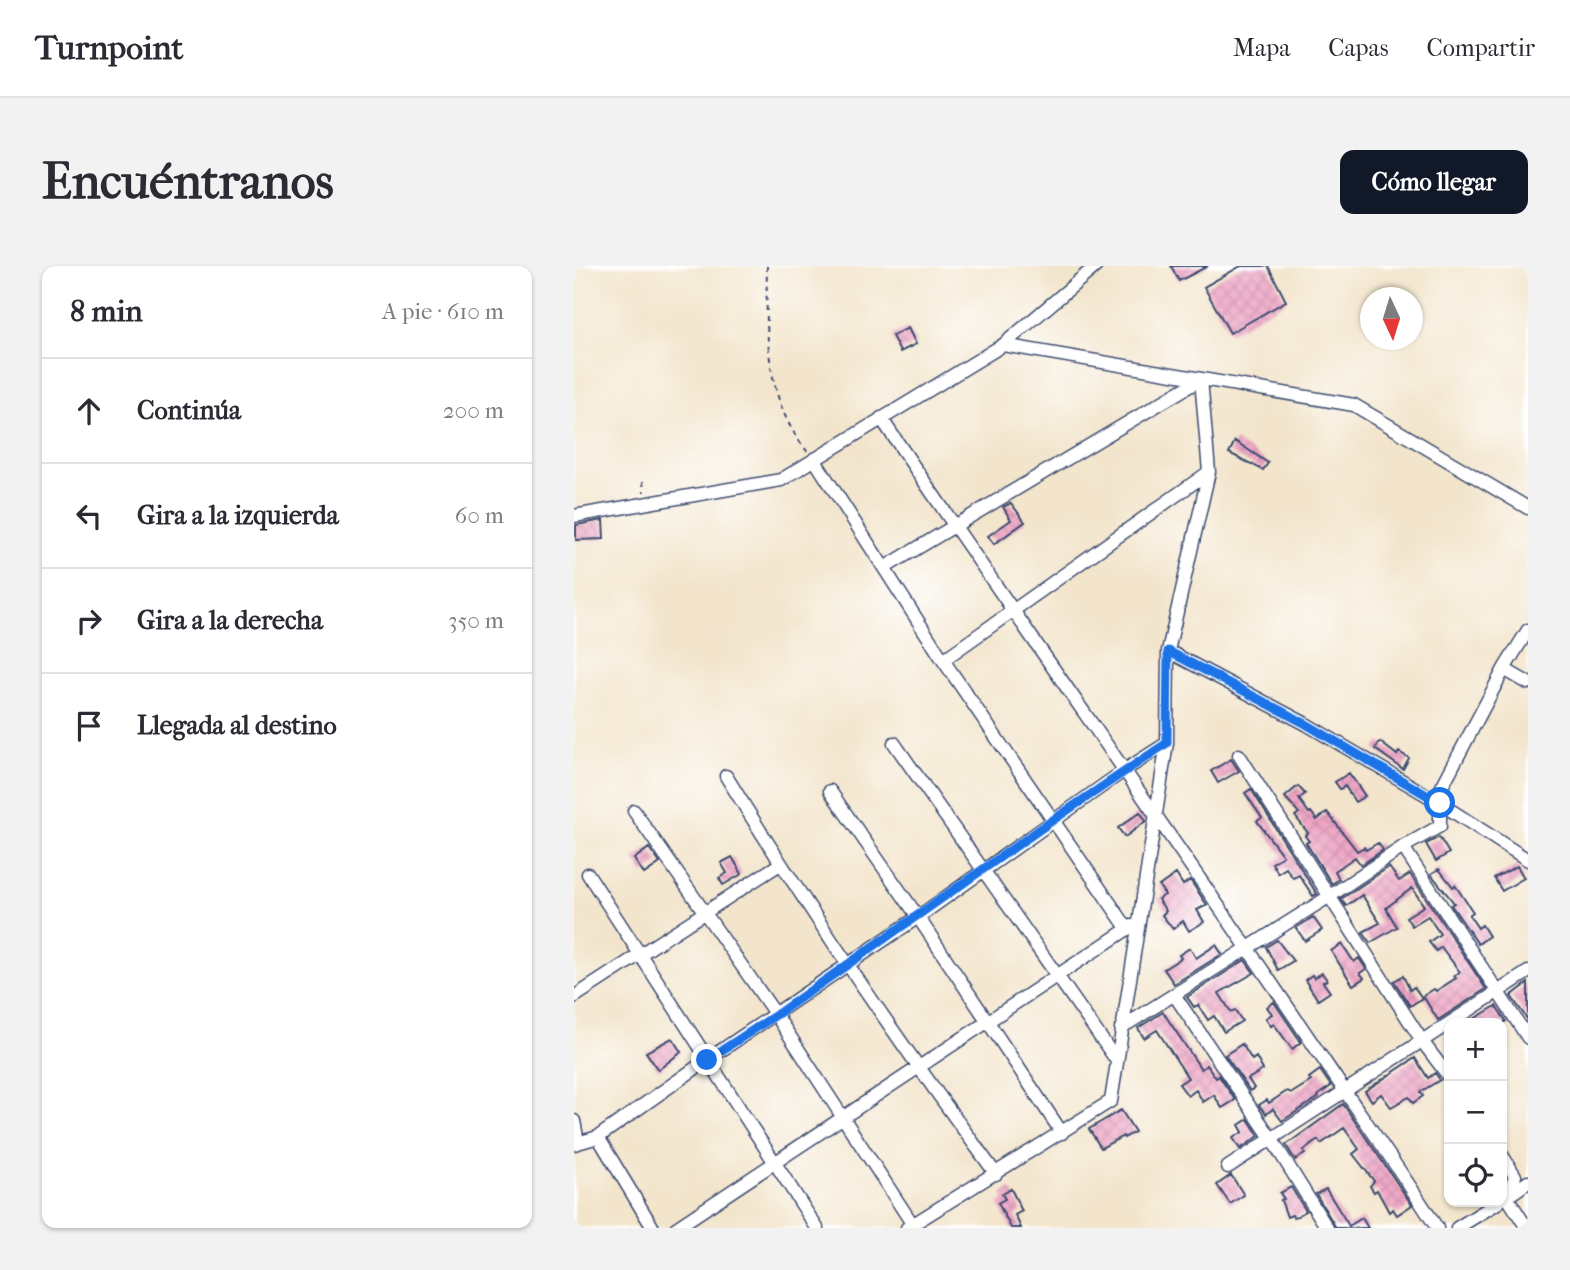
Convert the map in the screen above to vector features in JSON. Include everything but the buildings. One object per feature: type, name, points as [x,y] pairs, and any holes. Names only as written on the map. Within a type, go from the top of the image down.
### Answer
[{"type":"street","points":[[574,516],[781,480],[1003,345],[1096,266]]},
{"type":"street","points":[[1003,345],[1354,405],[1528,508]]},
{"type":"street","points":[[884,568],[1202,379]]},
{"type":"street","points":[[635,811],[776,1015],[910,1226],[1111,1101],[1133,925],[1157,817],[1167,743],[1168,651],[1209,472],[1202,379]]},
{"type":"street","points":[[881,418],[1404,1175],[1437,1228]]},
{"type":"street","points":[[814,459],[943,660],[1053,820],[1133,925]]},
{"type":"street","points":[[943,660],[1209,472]]},
{"type":"street","points":[[1121,1028],[1440,826],[1438,802],[1504,669],[1528,630]]},
{"type":"street","points":[[1168,651],[1306,724],[1438,802],[1528,860]]},
{"type":"street","points":[[1504,669],[1528,683]]},
{"type":"street","points":[[894,743],[1117,1061]]},
{"type":"street","points":[[574,1121],[576,1143],[598,1137],[1167,743]]},
{"type":"street","points":[[1239,755],[1422,1041],[1444,1070]]},
{"type":"street","points":[[726,776],[780,864],[917,1067],[996,1174]]},
{"type":"street","points":[[830,792],[918,917],[1062,1133]]},
{"type":"street","points":[[1403,847],[1528,1038]]},
{"type":"street","points":[[574,997],[780,864]]},
{"type":"street","points":[[588,874],[817,1228]]},
{"type":"street","points":[[676,1228],[1133,925]]},
{"type":"street","points":[[1228,1167],[1528,971]]},
{"type":"street","points":[[1175,996],[1271,1138],[1327,1228]]},
{"type":"street","points":[[598,1137],[653,1228]]},
{"type":"street","points":[[1507,1163],[1515,1176],[1507,1190]]},
{"type":"street","points":[[1507,1196],[1528,1182]]},
{"type":"street","points":[[1507,1205],[1527,1228]]},
{"type":"street","points":[[1457,1228],[1490,1207]]},
{"type":"path","points":[[767,266],[768,334],[777,398],[798,440],[814,459]]},
{"type":"route","points":[[707,1060],[1167,743],[1168,651],[1306,724],[1440,803]]}]
